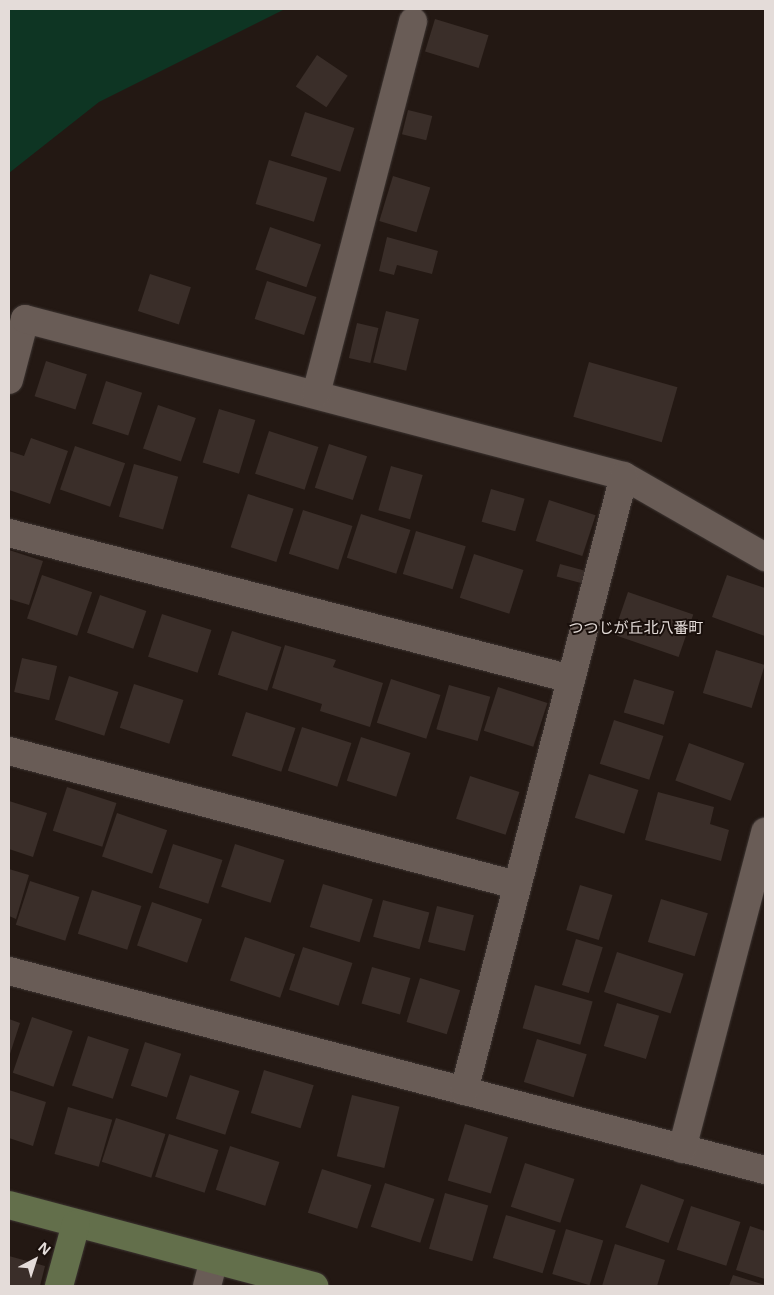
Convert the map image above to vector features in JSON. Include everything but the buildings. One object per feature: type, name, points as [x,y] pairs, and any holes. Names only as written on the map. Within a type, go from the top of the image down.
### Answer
[{"type":"street","points":[[316,394],[413,21]]},
{"type":"street","points":[[9,380],[26,319],[624,476],[765,557]]},
{"type":"street","points":[[464,1090],[624,476]]},
{"type":"street","points":[[9,533],[571,679]]},
{"type":"street","points":[[9,751],[516,885]]},
{"type":"street","points":[[682,1149],[765,832]]},
{"type":"street","points":[[9,971],[765,1170]]},
{"type":"street","points":[[9,1205],[314,1286]]},
{"type":"street","points":[[59,1286],[76,1224]]},
{"type":"street","points":[[207,1286],[214,1260]]},
{"type":"green space","points":[[9,9],[285,9],[99,102],[9,173]]},
{"type":"district","name":"つつじが丘北八番町","points":[[636,628]]}]
